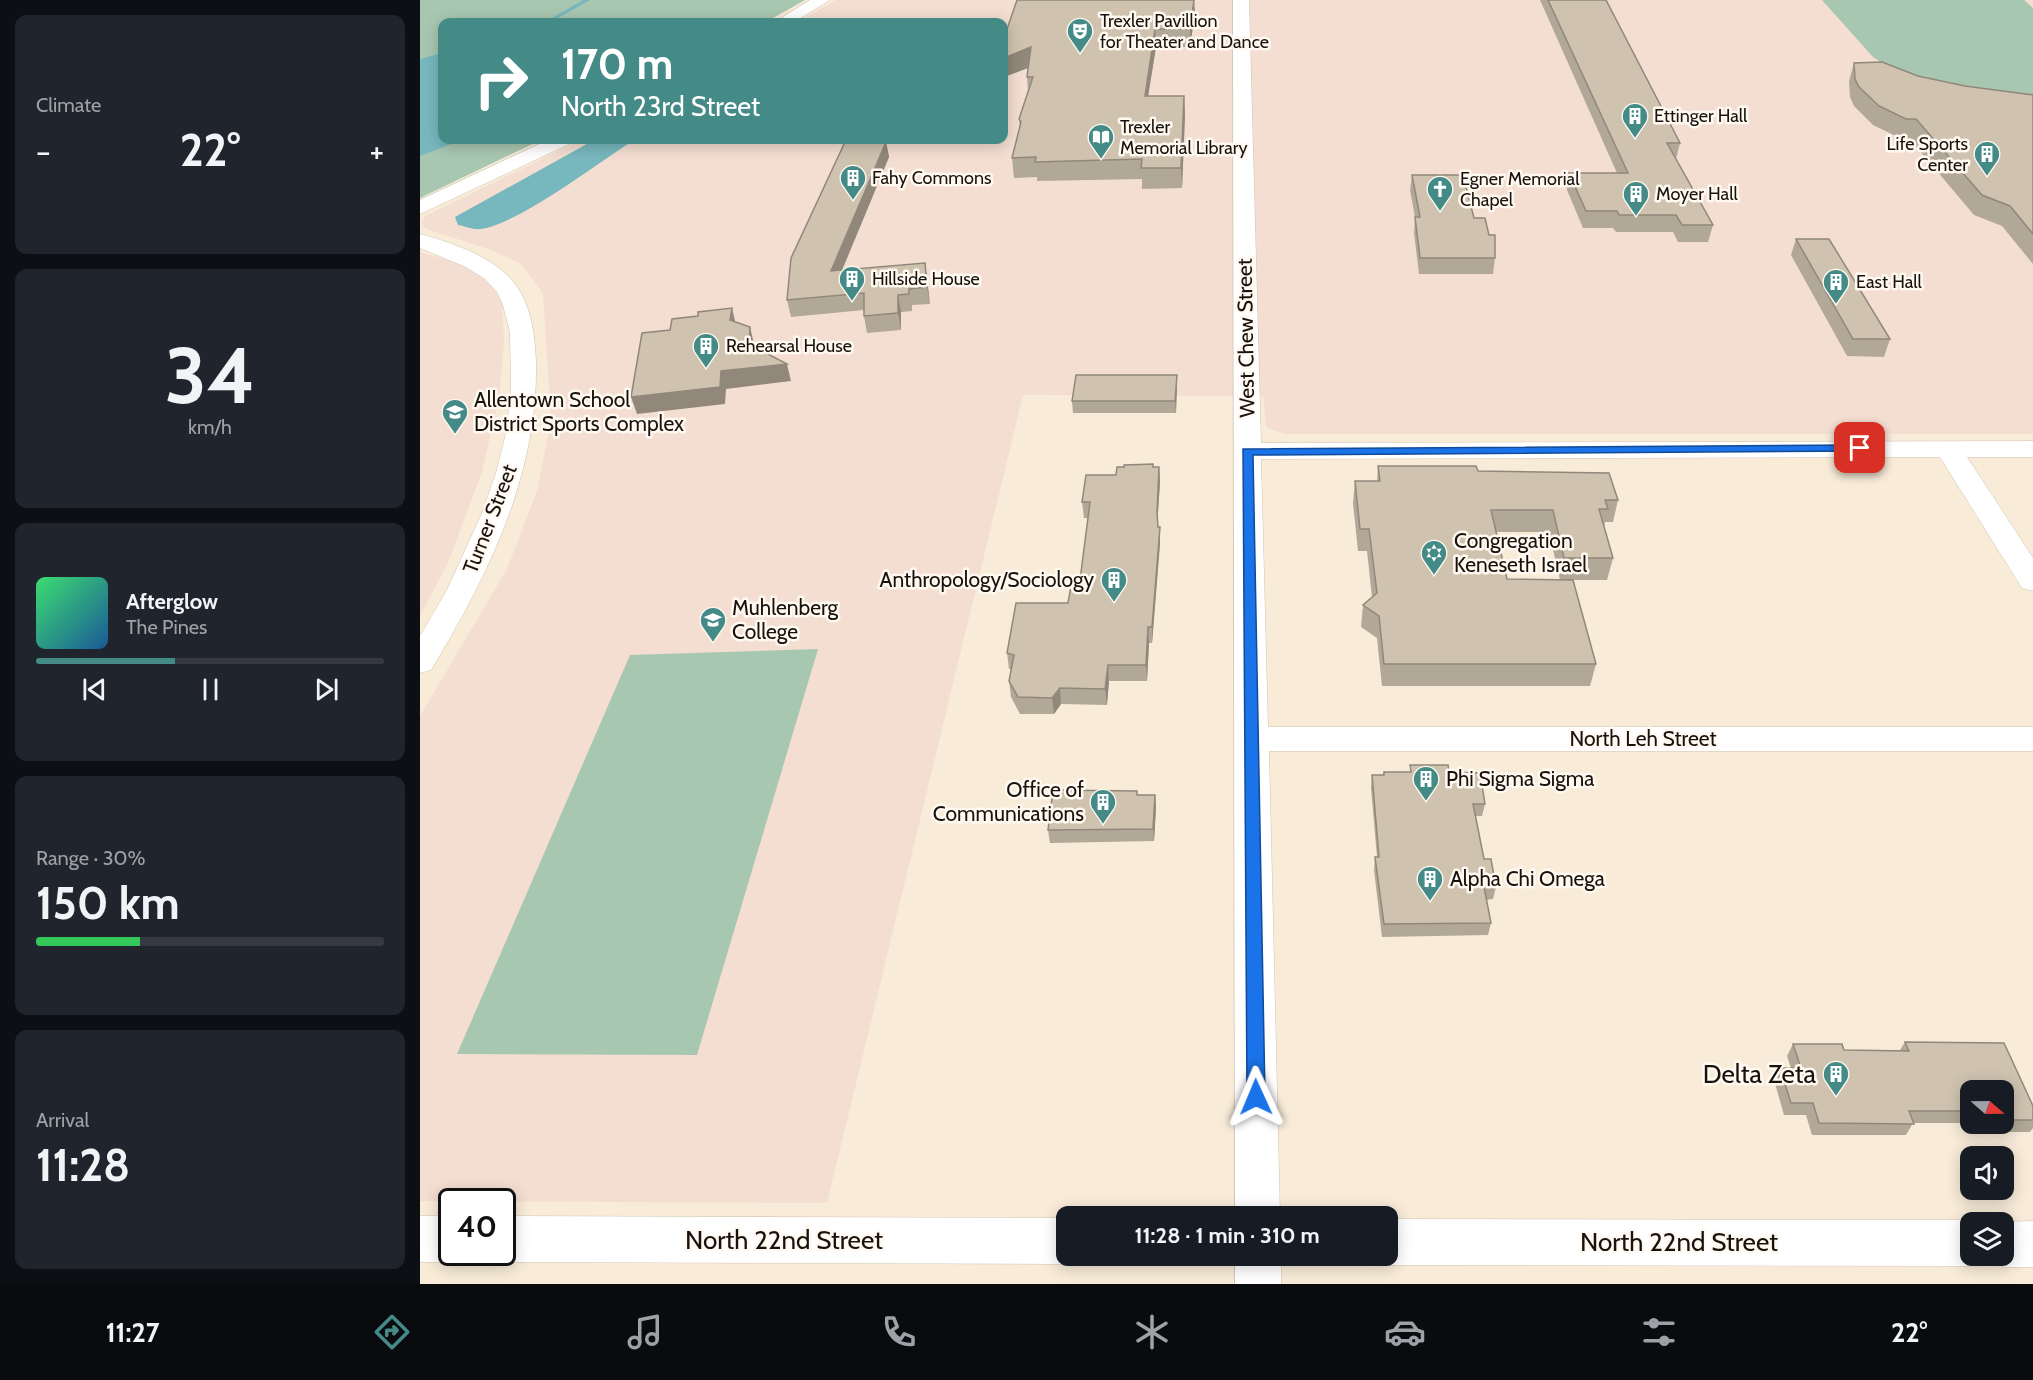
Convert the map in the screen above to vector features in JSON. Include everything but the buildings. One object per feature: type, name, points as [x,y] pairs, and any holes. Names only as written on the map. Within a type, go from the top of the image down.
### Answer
[{"type":"street","points":[[790,18],[822,0]]},
{"type":"street","name":"West Chew Street","points":[[1241,0],[1258,1206]]},
{"type":"street","points":[[420,208],[554,144]]},
{"type":"street","name":"Turner Street","points":[[420,241],[476,264],[502,282],[515,302],[522,332],[525,371],[517,441],[497,513],[472,571],[420,662]]},
{"type":"street","points":[[1948,449],[2033,581]]},
{"type":"street","points":[[1247,451],[2033,449]]},
{"type":"street","name":"North Leh Street","points":[[1252,739],[2033,739]]},
{"type":"street","points":[[420,1239],[438,1239]]},
{"type":"street","name":"North 22nd Street","points":[[516,1239],[1056,1241]]},
{"type":"street","name":"North 22nd Street","points":[[1398,1242],[1960,1243]]},
{"type":"street","points":[[2014,1244],[2033,1244]]},
{"type":"street","points":[[1258,1266],[1258,1284]]},
{"type":"shaded area","name":"Muhlenberg College","points":[[836,0],[2033,0],[2033,434],[1284,434],[1266,427],[1263,396],[1023,395],[827,1203],[516,1201],[516,1188],[438,1188],[438,1201],[420,1201],[420,716],[507,569],[537,491],[551,420],[543,293],[521,264],[489,249],[426,229],[421,223],[425,216],[573,144],[1008,144],[1008,18],[805,18]]},
{"type":"shaded area","name":"Allentown School District Sports Complex","points":[[420,252],[457,263],[489,281],[502,303],[504,343],[499,398],[482,472],[448,563],[420,616]]},
{"type":"green space","points":[[420,0],[805,0],[773,18],[438,18],[438,144],[533,144],[420,198]]},
{"type":"green space","points":[[1822,0],[2024,0],[2033,8],[2033,94],[2009,94],[1946,86],[1882,63],[1873,57]]},
{"type":"green space","points":[[818,649],[697,1055],[457,1054],[630,655]]},
{"type":"water","points":[[438,54],[438,144],[452,144],[420,156],[420,59]]},
{"type":"water","points":[[587,144],[628,144],[559,191],[517,216],[481,229],[458,225],[455,217]]},
{"type":"waterway","points":[[555,18],[587,0]]},
{"type":"place","name":"Trexler Pavillion for Theater and Dance","points":[[1080,54]]},
{"type":"place","name":"Ettinger Hall","points":[[1635,139]]},
{"type":"place","name":"Trexler Memorial Library","points":[[1101,160]]},
{"type":"place","name":"Life Sports Center","points":[[1987,177]]},
{"type":"place","name":"Fahy Commons","points":[[853,201]]},
{"type":"place","name":"Egner Memorial Chapel","points":[[1440,212]]},
{"type":"place","name":"Moyer Hall","points":[[1636,217]]},
{"type":"place","name":"Hillside House","points":[[852,302]]},
{"type":"place","name":"East Hall","points":[[1836,305]]},
{"type":"place","name":"Rehearsal House","points":[[706,369]]},
{"type":"place","name":"Allentown School District Sports Complex","points":[[455,435]]},
{"type":"place","name":"Congregation Keneseth Israel","points":[[1434,576]]},
{"type":"place","name":"Anthropology/Sociology","points":[[1114,603]]},
{"type":"place","name":"Muhlenberg College","points":[[713,643]]},
{"type":"place","name":"Phi Sigma Sigma","points":[[1426,802]]},
{"type":"place","name":"Office of Communications","points":[[1103,825]]},
{"type":"place","name":"Alpha Chi Omega","points":[[1430,902]]},
{"type":"place","name":"Delta Zeta","points":[[1836,1097]]},
{"type":"route","points":[[1256,1097],[1247,451],[1860,448]]}]
